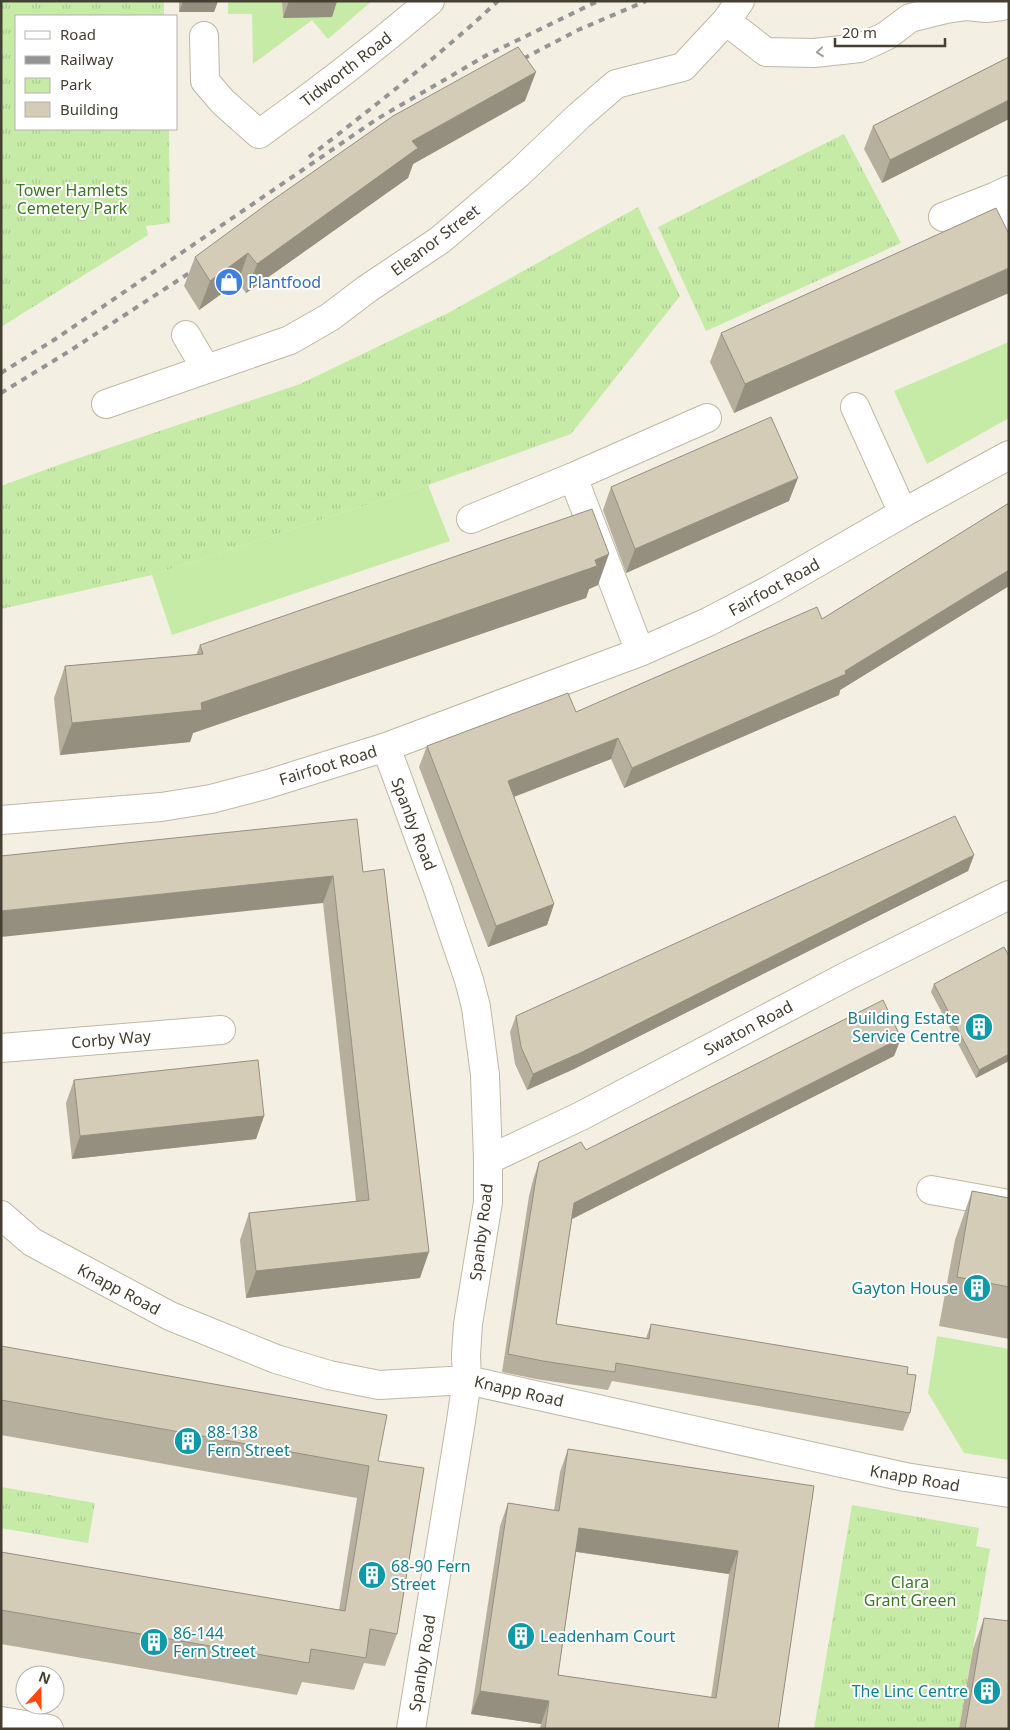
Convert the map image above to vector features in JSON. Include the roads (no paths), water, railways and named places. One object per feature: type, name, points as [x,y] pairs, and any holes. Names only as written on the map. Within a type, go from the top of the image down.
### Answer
[{"type":"street","name":"Tidworth Road","points":[[204,36],[205,81],[223,102],[259,134],[318,92],[390,36],[430,1]]},
{"type":"street","name":"Eleanor Street","points":[[106,404],[290,340],[330,317],[367,289],[440,240],[519,173],[616,84],[683,67],[733,11],[766,52],[814,53],[860,48],[886,36],[910,18],[946,5],[986,8],[1009,3]]},
{"type":"street","points":[[943,217],[1002,193],[1009,228]]},
{"type":"street","points":[[186,335],[206,369]]},
{"type":"street","points":[[855,407],[903,513]]},
{"type":"street","points":[[471,520],[707,418]]},
{"type":"street","name":"Fairfoot Road","points":[[1,820],[161,807],[211,799],[268,784],[386,747],[640,652],[708,622],[774,588],[1009,454]]},
{"type":"street","points":[[573,477],[640,652]]},
{"type":"street","name":"Spanby Road","points":[[386,747],[438,889],[476,1007],[485,1075],[488,1160],[488,1202],[468,1324],[467,1380],[411,1729]]},
{"type":"street","name":"Swaton Road","points":[[488,1160],[580,1116],[846,976],[1009,895]]},
{"type":"street","name":"Corby Way","points":[[1,1048],[221,1030]]},
{"type":"street","points":[[931,1190],[1009,1204]]},
{"type":"street","name":"Knapp Road","points":[[1,1215],[32,1242],[170,1316],[276,1359],[329,1375],[379,1385],[467,1380],[905,1477],[1009,1493]]},
{"type":"street","points":[[1,1721],[49,1729]]},
{"type":"railway","points":[[309,157],[429,62],[498,1]]},
{"type":"railway","points":[[1,373],[57,338],[377,119],[487,55],[598,1]]},
{"type":"railway","points":[[513,64],[578,30],[646,1]]},
{"type":"railway","points":[[1,393],[200,266]]},
{"type":"place","name":"Plantfood","points":[[229,282]]},
{"type":"place","name":"Building Estate Service Centre","points":[[979,1027]]},
{"type":"place","name":"Gayton House","points":[[977,1288]]},
{"type":"place","name":"88-138 Fern Street","points":[[188,1441]]},
{"type":"place","name":"68-90 Fern Street","points":[[372,1575]]},
{"type":"place","name":"Leadenham Court","points":[[521,1636]]},
{"type":"place","name":"86-144 Fern Street","points":[[154,1642]]},
{"type":"place","name":"The Linc Centre","points":[[987,1691]]},
{"type":"park label","name":"Tower Hamlets Cemetery Park","points":[[72,199]]},
{"type":"park label","name":"Clara Grant Green","points":[[910,1591]]}]
